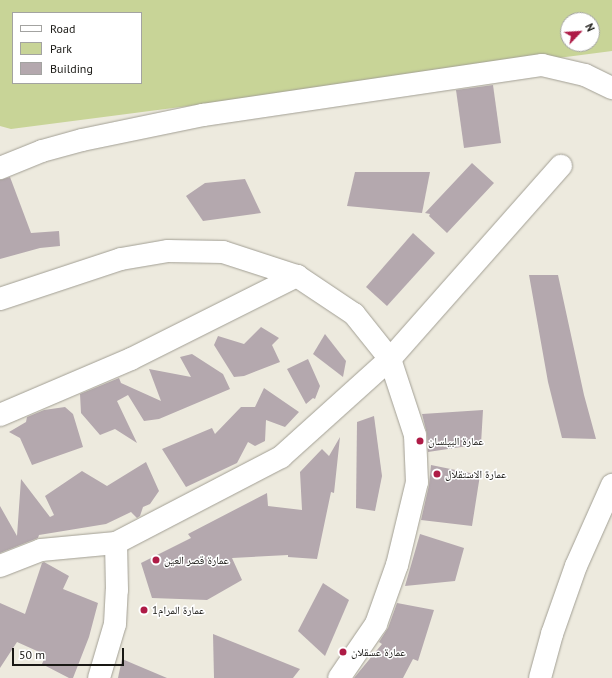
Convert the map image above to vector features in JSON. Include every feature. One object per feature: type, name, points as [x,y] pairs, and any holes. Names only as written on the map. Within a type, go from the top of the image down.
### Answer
[{"type":"street","points":[[0,168],[42,151],[82,140],[203,115],[542,65],[585,75],[612,88]]},
{"type":"street","points":[[0,566],[41,550],[116,543],[281,456],[390,359],[561,166]]},
{"type":"street","points":[[0,299],[121,259],[168,251],[223,252],[297,276],[354,314],[390,359],[415,435],[417,482],[398,565],[376,624],[339,678]]},
{"type":"street","points":[[0,415],[131,359],[297,276]]},
{"type":"street","points":[[540,678],[552,634],[576,566],[612,485]]},
{"type":"street","points":[[100,678],[115,624],[117,590],[116,543]]},
{"type":"green space","points":[[0,0],[612,0],[612,51],[11,129],[0,126]]},
{"type":"building","points":[[493,85],[501,143],[464,148],[456,90]]},
{"type":"building","points":[[472,163],[494,183],[447,233],[429,216],[430,214],[425,213]]},
{"type":"building","points":[[355,172],[430,172],[422,213],[347,206]]},
{"type":"building","points":[[10,177],[31,233],[59,231],[60,246],[40,248],[0,259],[0,180]]},
{"type":"building","points":[[245,179],[261,213],[203,221],[186,196],[205,183]]},
{"type":"building","points":[[413,233],[435,253],[387,306],[366,287]]},
{"type":"building","points":[[529,275],[558,275],[584,395],[596,439],[562,438],[548,382]]},
{"type":"building","points":[[261,327],[279,338],[272,345],[280,362],[244,376],[234,377],[214,345],[218,336],[244,344]]},
{"type":"building","points":[[325,334],[346,361],[343,377],[313,354]]},
{"type":"building","points":[[192,354],[223,374],[230,389],[159,419],[144,421],[128,395],[117,401],[137,443],[115,429],[100,435],[81,413],[80,394],[119,378],[121,383],[161,401],[149,369],[191,377],[180,357]]},
{"type":"building","points":[[308,359],[320,386],[315,399],[313,398],[306,404],[287,369]]},
{"type":"building","points":[[264,388],[299,412],[285,427],[266,420],[265,441],[255,446],[248,442],[237,463],[186,487],[162,449],[212,428],[215,434],[241,407],[255,407]]},
{"type":"building","points":[[65,407],[73,414],[83,447],[32,465],[20,438],[9,432],[26,422],[27,417],[44,410]]},
{"type":"building","points":[[483,410],[481,444],[428,452],[427,434],[422,414]]},
{"type":"building","points":[[374,416],[382,476],[375,511],[356,508],[357,422]]},
{"type":"building","points":[[340,437],[334,493],[331,492],[317,559],[288,557],[288,555],[232,558],[242,580],[207,600],[152,598],[141,563],[191,538],[188,534],[267,493],[268,506],[302,510],[300,472],[322,449],[329,456]]},
{"type":"building","points":[[146,462],[159,491],[150,504],[143,507],[140,516],[137,518],[131,512],[106,524],[39,535],[38,538],[0,553],[0,506],[17,536],[21,479],[50,517],[54,515],[45,496],[82,471],[107,486]]},
{"type":"building","points":[[431,465],[480,475],[472,526],[421,520],[429,485]]},
{"type":"building","points":[[420,534],[464,548],[455,581],[405,586]]},
{"type":"building","points":[[44,562],[69,576],[63,589],[98,603],[89,637],[73,678],[69,678],[42,664],[46,655],[17,642],[0,668],[0,603],[25,614],[42,563]]},
{"type":"building","points":[[323,583],[349,600],[325,656],[298,631]]},
{"type":"building","points":[[397,603],[434,610],[418,661],[413,659],[403,678],[354,678],[382,644],[379,642],[388,628]]},
{"type":"building","points":[[213,634],[300,669],[293,678],[214,678]]},
{"type":"building","points":[[122,659],[167,678],[118,678]]},
{"type":"place","name":"عمارة البيلسان","points":[[420,441]]},
{"type":"place","name":"عمارة الاستقلال","points":[[437,474]]},
{"type":"place","name":"عمارة قصر العين","points":[[156,560]]},
{"type":"place","name":"عمارة المرام1","points":[[144,610]]},
{"type":"place","name":"عمارة عسقلان","points":[[343,652]]}]
